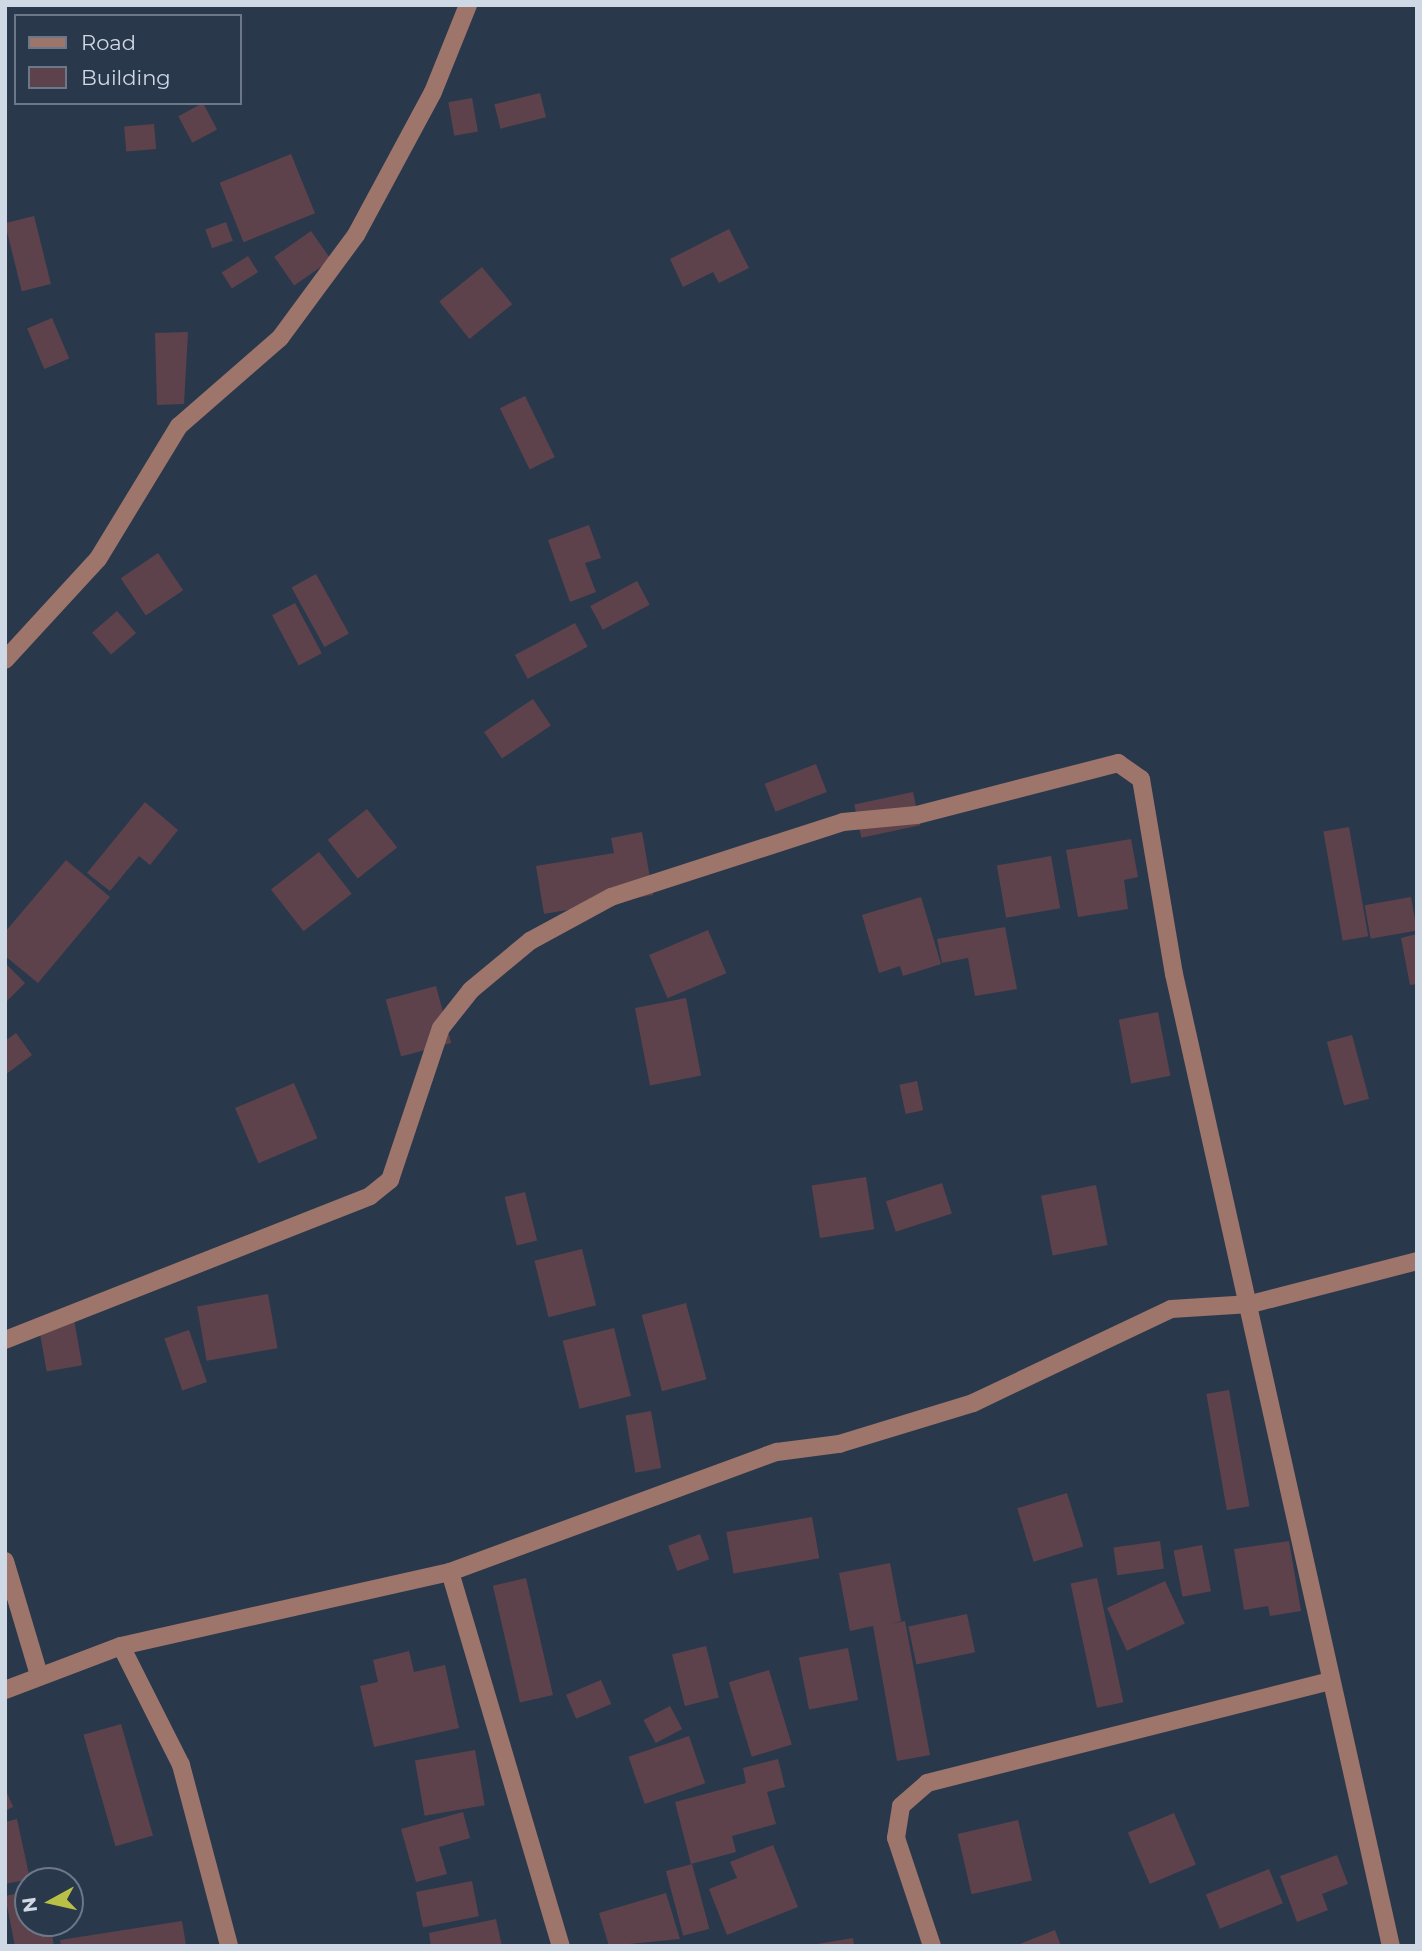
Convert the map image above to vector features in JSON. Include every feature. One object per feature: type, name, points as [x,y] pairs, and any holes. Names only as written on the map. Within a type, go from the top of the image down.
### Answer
[{"type":"street","points":[[5,660],[98,559],[178,426],[280,338],[356,235],[433,92],[468,5]]},
{"type":"street","points":[[5,1340],[370,1196],[390,1180],[441,1028],[471,990],[530,941],[611,897],[843,822],[917,815],[1118,763],[1141,779],[1174,974],[1251,1304],[1329,1681],[1391,1946]]},
{"type":"street","points":[[5,1690],[38,1672],[121,1646],[450,1572],[777,1452],[839,1444],[973,1403],[1171,1309],[1251,1304],[1417,1261]]},
{"type":"street","points":[[5,1561],[38,1672]]},
{"type":"street","points":[[450,1572],[561,1946]]},
{"type":"street","points":[[121,1646],[181,1765],[229,1946]]},
{"type":"street","points":[[932,1946],[896,1838],[901,1806],[927,1783],[1329,1681]]},
{"type":"building","points":[[540,93],[546,117],[500,129],[494,104]]},
{"type":"building","points":[[472,98],[478,131],[454,136],[448,102]]},
{"type":"building","points":[[204,105],[217,129],[192,143],[178,116]]},
{"type":"building","points":[[154,124],[156,149],[126,152],[124,127]]},
{"type":"building","points":[[291,154],[315,213],[244,242],[220,183]]},
{"type":"building","points":[[34,216],[51,284],[22,291],[5,223]]},
{"type":"building","points":[[226,222],[233,241],[212,248],[205,230]]},
{"type":"building","points":[[729,229],[749,268],[719,283],[713,272],[683,287],[670,259]]},
{"type":"building","points":[[311,231],[331,260],[294,285],[274,257]]},
{"type":"building","points":[[248,256],[258,272],[232,289],[222,272]]},
{"type":"building","points":[[482,267],[512,304],[469,339],[439,302]]},
{"type":"building","points":[[52,318],[69,359],[44,369],[27,329]]},
{"type":"building","points":[[188,332],[184,404],[157,405],[155,333]]},
{"type":"building","points":[[525,396],[555,457],[530,469],[500,408]]},
{"type":"building","points":[[589,525],[601,558],[585,563],[596,592],[570,602],[548,540]]},
{"type":"building","points":[[158,553],[183,590],[146,615],[121,578]]},
{"type":"building","points":[[316,574],[349,633],[324,647],[292,588]]},
{"type":"building","points":[[637,581],[650,605],[603,630],[590,606]]},
{"type":"building","points":[[295,603],[322,653],[299,666],[272,615]]},
{"type":"building","points":[[117,611],[136,633],[111,655],[92,633]]},
{"type":"building","points":[[575,623],[588,647],[528,679],[515,655]]},
{"type":"building","points":[[533,699],[551,726],[502,759],[484,732]]},
{"type":"building","points":[[816,764],[827,792],[775,812],[765,784]]},
{"type":"building","points":[[913,792],[920,825],[861,838],[854,804]]},
{"type":"building","points":[[145,802],[178,830],[150,865],[139,856],[110,891],[87,873]]},
{"type":"building","points":[[367,809],[397,848],[358,878],[328,840]]},
{"type":"building","points":[[1349,827],[1368,936],[1343,941],[1323,832]]},
{"type":"building","points":[[642,832],[653,895],[544,914],[536,866],[614,853],[611,838]]},
{"type":"building","points":[[1131,839],[1138,877],[1124,880],[1128,909],[1078,917],[1066,850]]},
{"type":"building","points":[[319,852],[352,894],[304,931],[271,890]]},
{"type":"building","points":[[1051,856],[1060,908],[1006,918],[997,866]]},
{"type":"building","points":[[66,860],[110,897],[38,983],[5,956],[5,932]]},
{"type":"building","points":[[921,897],[941,964],[903,976],[900,966],[879,973],[862,915]]},
{"type":"building","points":[[1411,897],[1417,930],[1371,939],[1365,905]]},
{"type":"building","points":[[1005,927],[1017,989],[975,996],[968,958],[942,963],[937,939]]},
{"type":"building","points":[[708,930],[726,973],[667,998],[649,955]]},
{"type":"building","points":[[1417,934],[1417,984],[1410,985],[1401,938]]},
{"type":"building","points":[[5,963],[25,983],[5,1003]]},
{"type":"building","points":[[436,986],[451,1043],[401,1056],[386,999]]},
{"type":"building","points":[[686,998],[701,1076],[650,1085],[635,1008]]},
{"type":"building","points":[[1158,1012],[1170,1076],[1131,1083],[1119,1020]]},
{"type":"building","points":[[16,1033],[32,1055],[5,1075],[5,1041]]},
{"type":"building","points":[[1352,1035],[1369,1099],[1344,1105],[1327,1042]]},
{"type":"building","points":[[917,1081],[923,1110],[906,1114],[899,1085]]},
{"type":"building","points":[[294,1083],[317,1138],[259,1163],[235,1108]]},
{"type":"building","points":[[866,1177],[874,1229],[820,1238],[812,1186]]},
{"type":"building","points":[[942,1183],[952,1213],[896,1232],[886,1201]]},
{"type":"building","points":[[1096,1185],[1108,1245],[1053,1256],[1041,1196]]},
{"type":"building","points":[[525,1192],[537,1241],[517,1246],[505,1197]]},
{"type":"building","points":[[582,1249],[596,1305],[548,1317],[534,1261]]},
{"type":"building","points":[[268,1294],[278,1348],[207,1361],[197,1307]]},
{"type":"building","points":[[686,1303],[706,1379],[662,1391],[642,1315]]},
{"type":"building","points":[[74,1319],[82,1365],[47,1372],[39,1325]]},
{"type":"building","points":[[614,1328],[631,1396],[580,1409],[563,1341]]},
{"type":"building","points":[[189,1330],[207,1382],[182,1390],[164,1338]]},
{"type":"building","points":[[1229,1390],[1249,1506],[1227,1510],[1206,1394]]},
{"type":"building","points":[[651,1411],[661,1468],[635,1473],[625,1416]]},
{"type":"building","points":[[1067,1493],[1083,1547],[1034,1562],[1017,1508]]},
{"type":"building","points":[[812,1517],[819,1558],[734,1573],[726,1532]]},
{"type":"building","points":[[700,1534],[709,1559],[677,1571],[668,1546]]},
{"type":"building","points":[[1160,1541],[1164,1569],[1117,1575],[1113,1548]]},
{"type":"building","points":[[1289,1541],[1301,1611],[1270,1616],[1268,1606],[1244,1610],[1234,1549]]},
{"type":"building","points":[[1202,1545],[1211,1591],[1183,1597],[1174,1551]]},
{"type":"building","points":[[890,1563],[901,1621],[889,1624],[905,1621],[930,1755],[897,1761],[873,1626],[850,1631],[839,1573]]},
{"type":"building","points":[[526,1578],[553,1695],[520,1703],[493,1586]]},
{"type":"building","points":[[1097,1578],[1123,1702],[1097,1708],[1071,1584]]},
{"type":"building","points":[[1165,1581],[1185,1624],[1127,1651],[1107,1608]]},
{"type":"building","points":[[967,1614],[975,1652],[916,1665],[908,1626]]},
{"type":"building","points":[[706,1646],[719,1697],[685,1706],[672,1654]]},
{"type":"building","points":[[848,1648],[858,1700],[809,1710],[799,1658]]},
{"type":"building","points":[[409,1651],[414,1672],[445,1665],[459,1728],[374,1747],[360,1686],[378,1682],[373,1660]]},
{"type":"building","points":[[769,1670],[792,1745],[752,1757],[729,1682]]},
{"type":"building","points":[[601,1680],[611,1704],[576,1719],[566,1695]]},
{"type":"building","points":[[670,1706],[682,1729],[656,1743],[644,1720]]},
{"type":"building","points":[[121,1724],[153,1836],[115,1846],[84,1735]]},
{"type":"building","points":[[689,1736],[705,1783],[645,1804],[628,1757]]},
{"type":"building","points":[[475,1750],[485,1805],[425,1816],[415,1761]]},
{"type":"building","points":[[778,1759],[785,1787],[767,1792],[776,1824],[732,1836],[736,1852],[691,1864],[675,1802],[746,1783],[743,1768]]},
{"type":"building","points":[[5,1788],[13,1807],[5,1811]]},
{"type":"building","points":[[463,1812],[470,1838],[439,1847],[447,1874],[416,1882],[401,1829]]},
{"type":"building","points":[[1174,1813],[1196,1865],[1150,1884],[1128,1833]]},
{"type":"building","points":[[17,1819],[27,1867],[14,1867],[14,1882],[5,1884],[5,1822]]},
{"type":"building","points":[[1018,1820],[1032,1880],[972,1894],[958,1834]]},
{"type":"building","points":[[773,1845],[798,1907],[727,1935],[709,1889],[737,1878],[730,1862]]},
{"type":"building","points":[[1337,1855],[1348,1884],[1322,1894],[1328,1910],[1297,1922],[1280,1876]]},
{"type":"building","points":[[692,1864],[709,1929],[683,1936],[666,1871]]},
{"type":"building","points":[[1269,1869],[1283,1903],[1220,1929],[1206,1894]]},
{"type":"building","points":[[472,1881],[479,1916],[423,1927],[416,1892]]},
{"type":"building","points":[[666,1893],[680,1939],[609,1946],[599,1913]]},
{"type":"building","points":[[14,1894],[14,1937],[52,1937],[54,1946],[15,1946],[5,1896]]},
{"type":"building","points":[[496,1919],[502,1946],[431,1946],[429,1933]]},
{"type":"building","points":[[182,1921],[186,1945],[61,1946],[60,1940]]},
{"type":"building","points":[[1055,1930],[1061,1946],[1015,1946]]},
{"type":"building","points":[[853,1938],[854,1946],[817,1946],[817,1944]]}]
